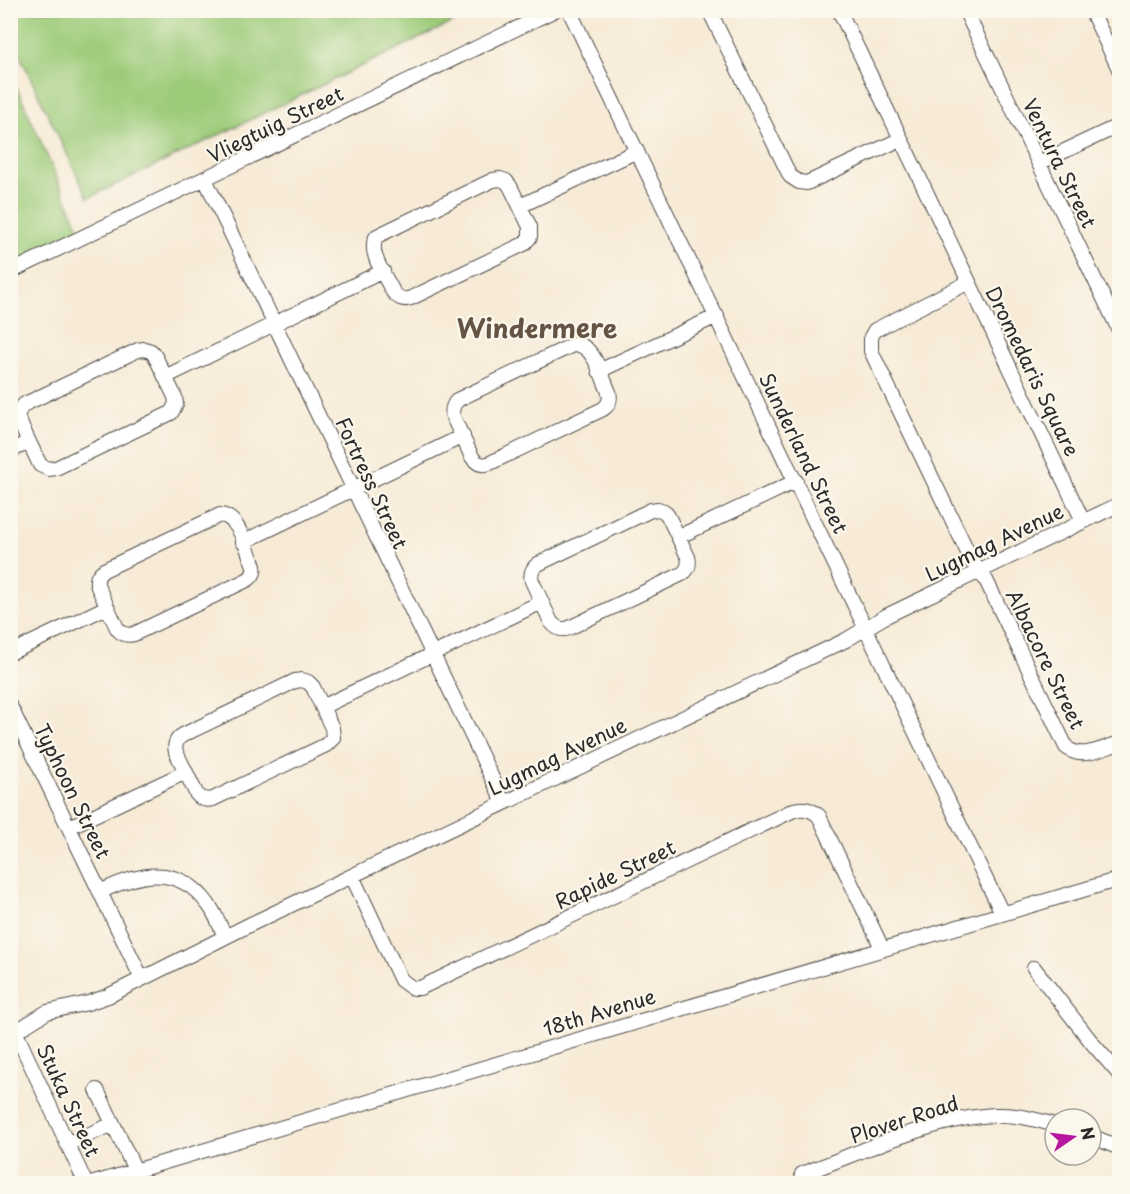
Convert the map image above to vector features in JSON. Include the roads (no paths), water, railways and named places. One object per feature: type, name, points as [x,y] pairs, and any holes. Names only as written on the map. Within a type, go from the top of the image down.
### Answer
[{"type":"street","name":"Vliegtuig Street","points":[[10,272],[555,10]]},
{"type":"street","name":"Sunderland Street","points":[[569,10],[1002,913]]},
{"type":"street","points":[[709,10],[789,176],[799,182],[816,180],[900,139]]},
{"type":"street","points":[[839,10],[969,282]]},
{"type":"street","name":"Ventura Street","points":[[966,10],[1119,332]]},
{"type":"street","points":[[1090,10],[1119,71]]},
{"type":"street","points":[[1039,163],[1119,125]]},
{"type":"street","points":[[520,206],[637,151]]},
{"type":"street","name":"Fortress Street","points":[[206,179],[504,803]]},
{"type":"street","points":[[496,179],[509,184],[520,206],[531,230],[530,237],[524,244],[408,299],[401,299],[395,295],[373,248],[380,234],[496,179]]},
{"type":"street","points":[[165,377],[384,272]]},
{"type":"street","name":"Dromedaris Square","points":[[980,571],[968,552],[871,351],[870,343],[871,337],[879,327],[969,282],[1083,521]]},
{"type":"street","points":[[599,371],[717,316]]},
{"type":"street","points":[[575,344],[588,348],[610,395],[606,407],[487,464],[477,462],[463,436],[453,417],[452,410],[456,401],[575,344]]},
{"type":"street","points":[[141,349],[153,354],[175,397],[175,407],[168,414],[52,469],[46,469],[40,465],[29,442],[19,422],[18,412],[25,404],[141,349]]},
{"type":"street","points":[[243,542],[463,436]]},
{"type":"street","points":[[10,451],[29,442]]},
{"type":"street","points":[[678,537],[796,481]]},
{"type":"street","name":"Lugmag Avenue","points":[[13,1034],[47,1012],[88,1003],[142,979],[225,937],[846,640],[886,616],[1119,504]]},
{"type":"street","points":[[651,510],[661,510],[667,513],[678,537],[689,560],[685,572],[569,628],[562,629],[553,625],[531,578],[536,566],[651,510]]},
{"type":"street","points":[[220,515],[226,515],[234,522],[243,542],[254,566],[254,572],[250,578],[134,634],[128,635],[119,631],[97,584],[97,577],[101,572],[220,515]]},
{"type":"street","name":"Albacore Street","points":[[980,571],[1066,747],[1082,754],[1119,743]]},
{"type":"street","points":[[322,707],[542,602]]},
{"type":"street","points":[[10,653],[107,607]]},
{"type":"street","points":[[302,680],[311,684],[322,707],[333,731],[333,738],[329,743],[210,800],[200,798],[196,793],[176,749],[176,742],[180,737],[295,681],[302,680]]},
{"type":"street","name":"Typhoon Street","points":[[10,706],[142,979]]},
{"type":"street","points":[[69,827],[186,772]]},
{"type":"street","name":"Rapide Street","points":[[352,876],[401,980],[412,988],[420,988],[794,810],[804,808],[810,809],[819,816],[882,948]]},
{"type":"street","points":[[100,892],[122,881],[140,876],[159,875],[171,878],[200,895],[214,913],[225,937]]},
{"type":"street","name":"18th Avenue","points":[[91,1184],[1119,879]]},
{"type":"street","points":[[1034,968],[1119,1074]]},
{"type":"street","name":"Stuka Street","points":[[13,1034],[86,1184]]},
{"type":"street","points":[[97,1090],[135,1170]]},
{"type":"street","name":"Plover Road","points":[[802,1174],[918,1131],[978,1116],[1023,1117],[1043,1122]]},
{"type":"street","points":[[68,1144],[113,1124]]},
{"type":"street","points":[[1103,1141],[1119,1148]]},
{"type":"district","name":"Windermere","points":[[537,327]]}]
